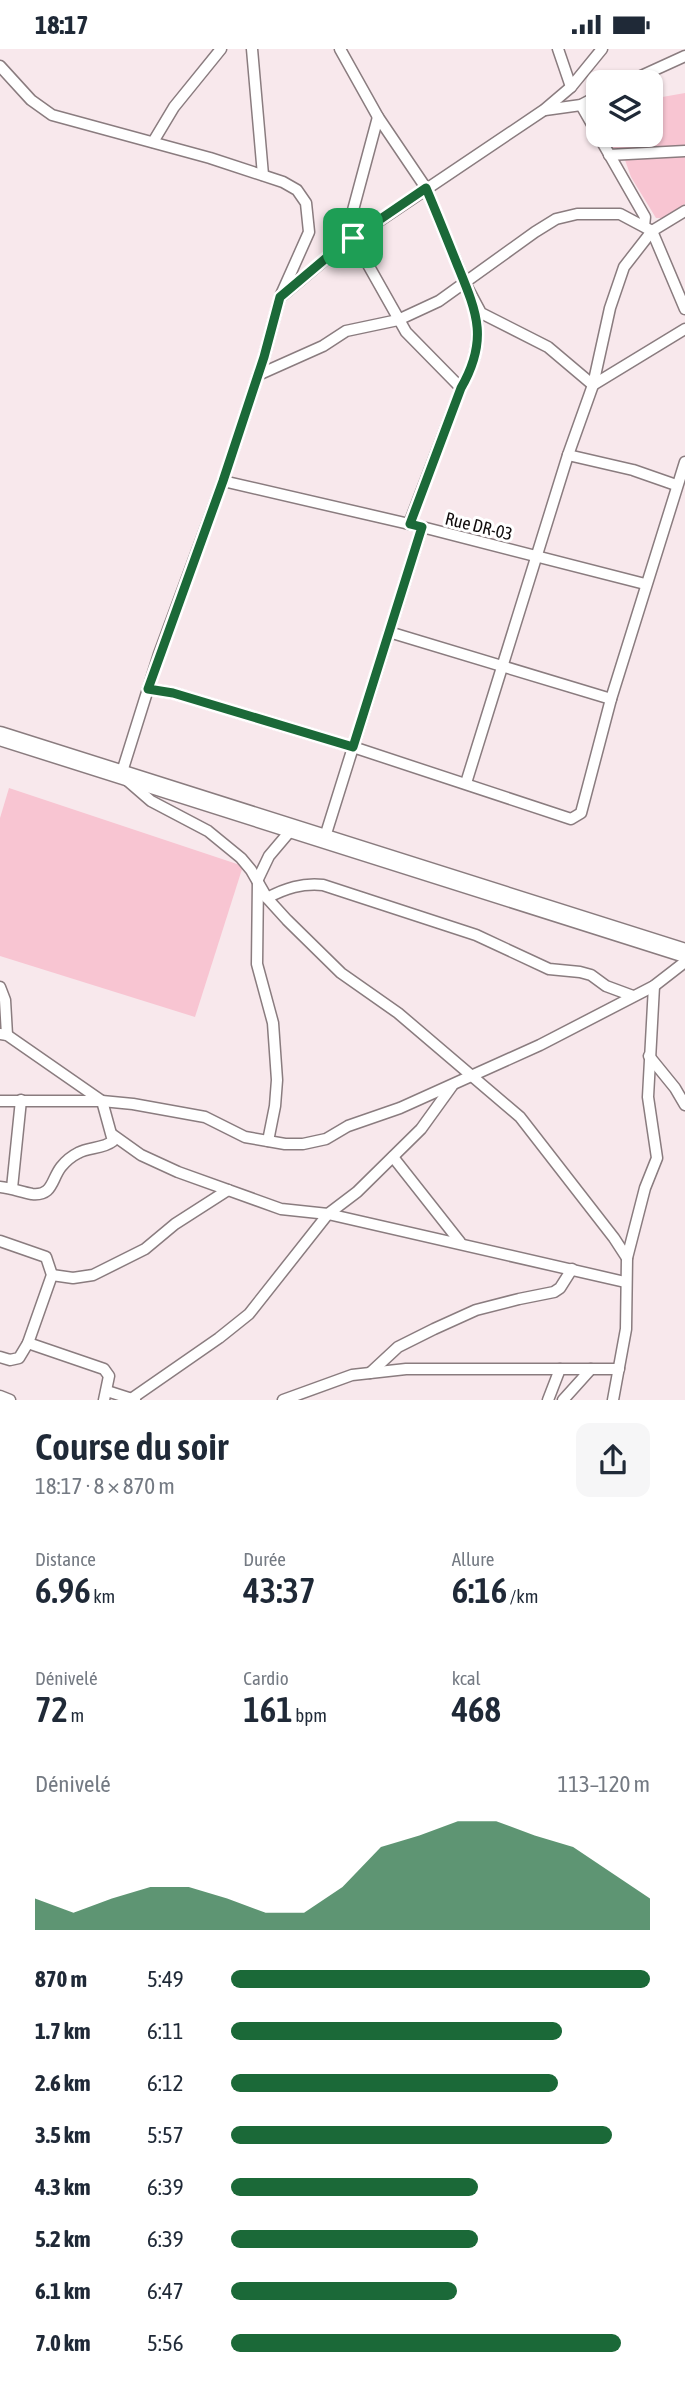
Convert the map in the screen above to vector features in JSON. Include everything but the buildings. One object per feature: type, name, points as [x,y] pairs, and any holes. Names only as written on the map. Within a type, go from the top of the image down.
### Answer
[{"type":"highway","points":[[0,736],[685,953]]},
{"type":"street","points":[[153,142],[174,107],[221,49]]},
{"type":"street","points":[[252,49],[263,175]]},
{"type":"street","points":[[340,49],[378,117],[426,188],[472,299],[481,313],[548,347],[593,384]]},
{"type":"street","points":[[558,49],[571,87]]},
{"type":"street","points":[[280,297],[338,248],[544,110],[571,87],[602,49]]},
{"type":"street","points":[[654,70],[685,56]]},
{"type":"street","points":[[0,66],[31,100],[51,115],[283,181],[297,190],[306,203],[309,232],[280,297],[223,481],[148,689],[121,775],[151,801],[208,831],[241,858],[258,879],[267,898],[341,973],[398,1013],[520,1117],[627,1258]]},
{"type":"street","points":[[544,110],[586,102]]},
{"type":"street","points":[[581,105],[645,217],[685,309]]},
{"type":"street","points":[[338,248],[352,214],[378,117]]},
{"type":"street","points":[[609,155],[685,151]]},
{"type":"street","points":[[466,783],[568,455],[593,384],[610,308],[624,267],[648,228],[685,211]]},
{"type":"street","points":[[258,375],[324,346],[346,331],[398,320],[439,301],[556,219],[577,214],[620,215],[648,228]]},
{"type":"street","points":[[353,238],[398,320],[423,352],[461,388]]},
{"type":"street","points":[[410,524],[461,388],[472,367],[477,347],[478,325],[472,299]]},
{"type":"street","points":[[593,384],[685,329]]},
{"type":"street","points":[[568,455],[633,470],[678,489]]},
{"type":"street","points":[[148,689],[173,693],[353,747],[571,819],[575,818],[581,813],[645,584],[685,462]]},
{"type":"street","name":"Rue DR-03","points":[[223,481],[410,524],[645,584]]},
{"type":"street","points":[[324,840],[422,527]]},
{"type":"street","points":[[389,632],[611,699]]},
{"type":"street","points":[[268,1141],[277,1080],[273,1023],[257,964],[258,879],[269,856],[291,830]]},
{"type":"street","points":[[267,898],[284,889],[309,884],[323,885],[476,935],[549,969],[592,975],[606,986],[633,996]]},
{"type":"street","points":[[0,1101],[102,1101],[205,1117],[245,1137],[303,1144],[326,1139],[348,1126],[400,1108],[540,1045],[654,986],[685,962]]},
{"type":"street","points":[[0,986],[5,1000],[3,1035],[102,1101],[113,1135],[113,1141],[107,1146],[90,1148],[75,1154],[61,1167],[51,1189],[44,1193],[33,1194],[0,1187]]},
{"type":"street","points":[[613,1400],[626,1329],[627,1258],[645,1188],[657,1158],[648,1097],[654,986]]},
{"type":"street","points":[[649,1056],[676,1088],[685,1105]]},
{"type":"street","points":[[28,1343],[104,1369],[109,1376],[106,1396],[133,1399],[249,1314],[328,1214],[357,1192],[421,1129],[452,1086]]},
{"type":"street","points":[[12,1188],[21,1100]]},
{"type":"street","points":[[113,1135],[153,1161],[178,1173],[281,1209],[328,1214],[461,1242],[625,1282]]},
{"type":"street","points":[[393,1157],[461,1242]]},
{"type":"street","points":[[52,1275],[74,1278],[93,1275],[145,1249],[175,1224],[228,1190]]},
{"type":"street","points":[[0,1241],[46,1257],[52,1275],[28,1343],[19,1358],[10,1360],[0,1357]]},
{"type":"street","points":[[370,1373],[398,1347],[476,1310],[554,1293],[572,1269]]},
{"type":"street","points":[[284,1400],[352,1375],[406,1369],[619,1369]]},
{"type":"street","points":[[548,1400],[560,1369]]},
{"type":"street","points":[[563,1400],[591,1369]]},
{"type":"street","points":[[0,1396],[10,1400]]},
{"type":"shaded area","points":[[685,93],[685,146],[612,150],[610,147],[663,147],[663,97]]},
{"type":"shaded area","points":[[685,156],[685,204],[662,218],[656,218],[631,177],[625,160]]},
{"type":"shaded area","points":[[9,788],[243,866],[195,1017],[0,956],[0,818]]},
{"type":"route","points":[[426,188],[472,299],[478,325],[477,347],[472,367],[461,388],[410,524],[422,527],[353,747],[173,693],[148,689],[223,481],[264,357],[280,297],[353,238],[426,188]]}]
